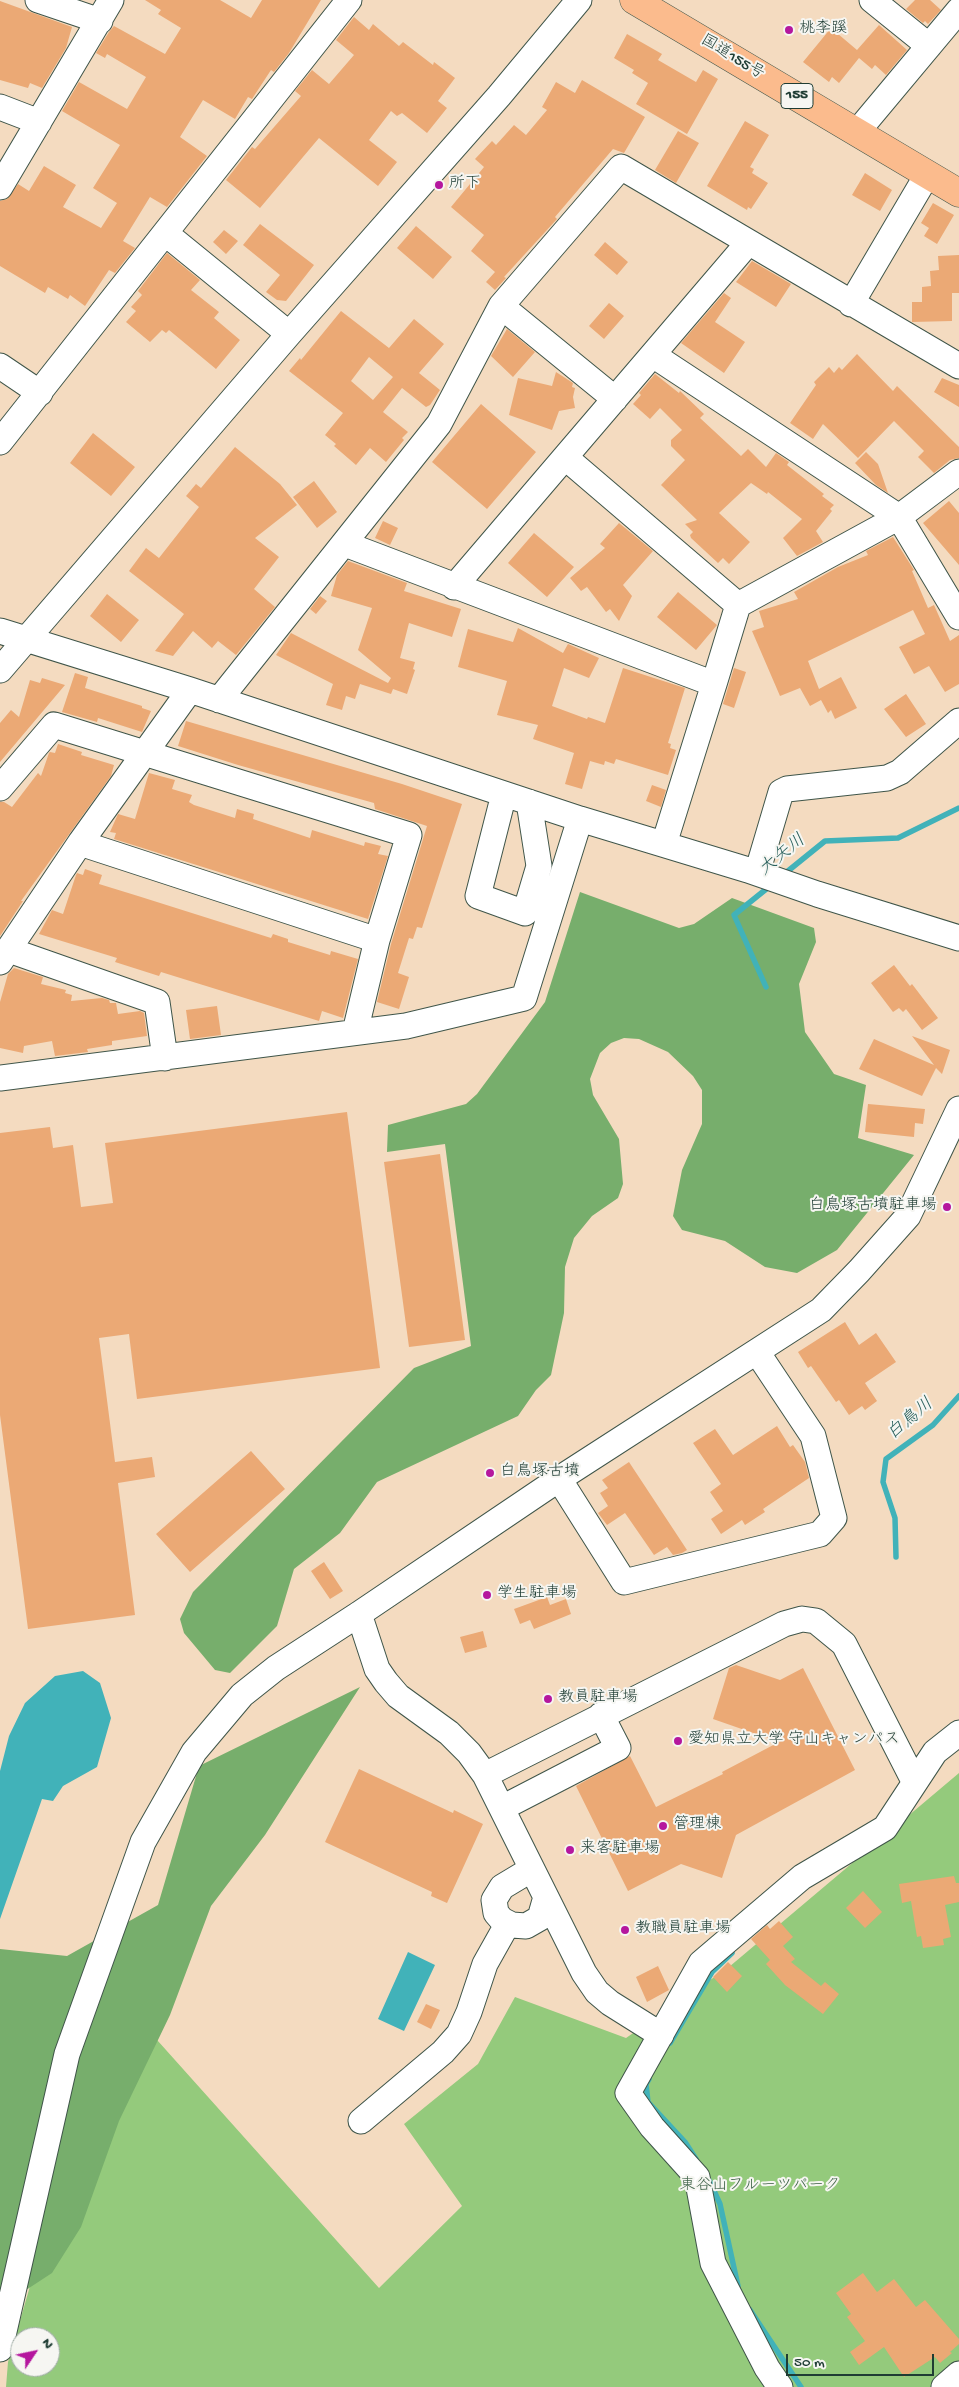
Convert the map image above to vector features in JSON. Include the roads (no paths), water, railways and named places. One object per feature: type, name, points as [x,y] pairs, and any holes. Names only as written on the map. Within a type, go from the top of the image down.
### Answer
[{"type":"highway","name":"国道155号","points":[[634,0],[959,193]]},
{"type":"street","points":[[0,188],[106,11],[38,0]]},
{"type":"street","points":[[0,442],[348,0]]},
{"type":"street","points":[[0,670],[289,334],[492,104],[579,0]]},
{"type":"street","points":[[872,0],[929,46]]},
{"type":"street","points":[[857,132],[959,10]]},
{"type":"street","points":[[0,107],[39,122]]},
{"type":"street","points":[[219,700],[439,424],[501,306],[621,167],[959,366]]},
{"type":"street","points":[[851,304],[927,175]]},
{"type":"street","points":[[165,233],[289,334]]},
{"type":"street","points":[[454,587],[748,243]]},
{"type":"street","points":[[501,306],[615,399]]},
{"type":"street","points":[[653,355],[899,517],[959,617]]},
{"type":"street","points":[[0,366],[40,392]]},
{"type":"street","points":[[566,458],[738,605]]},
{"type":"street","points":[[664,844],[738,605],[899,517],[959,472]]},
{"type":"street","points":[[345,544],[454,587],[714,684]]},
{"type":"street","points":[[0,631],[190,690],[580,819],[752,871],[817,894],[959,938]]},
{"type":"street","points":[[165,1058],[157,1002],[4,956],[80,843],[190,690]]},
{"type":"street","points":[[752,871],[781,792],[787,789],[887,778],[900,772],[959,721]]},
{"type":"street","points":[[0,788],[54,725],[409,835],[377,940],[355,1032]]},
{"type":"street","points":[[504,794],[478,896],[524,913],[539,866],[530,802]]},
{"type":"street","points":[[0,1078],[406,1026],[524,998],[580,819]]},
{"type":"street","points":[[80,843],[377,940]]},
{"type":"street","points":[[0,2349],[67,2054],[144,1842],[194,1752],[242,1695],[276,1668],[559,1479],[821,1310],[908,1216],[952,1141],[959,1109]]},
{"type":"street","points":[[559,1479],[624,1582],[820,1534],[834,1518],[813,1436],[756,1352]]},
{"type":"street","points":[[359,1614],[377,1669],[386,1682],[398,1696],[449,1733],[470,1753],[485,1775],[584,1973],[597,1992],[610,2003],[661,2035]]},
{"type":"street","points":[[485,1775],[784,1624],[802,1619],[816,1621],[844,1644],[914,1781]]},
{"type":"street","points":[[502,1808],[618,1748],[601,1715]]},
{"type":"street","points":[[780,2387],[767,2368],[713,2263],[697,2177],[652,2127],[628,2093],[701,1963],[802,1877],[885,1828],[914,1781],[935,1752],[959,1734]]},
{"type":"street","points":[[532,1869],[502,1887],[494,1900],[496,1913],[508,1923],[526,1926],[540,1918],[546,1897]]},
{"type":"street","points":[[361,2120],[443,2052],[459,2034],[469,2012],[485,1964],[508,1923]]},
{"type":"street","points":[[944,2387],[959,2374]]},
{"type":"water","points":[[83,1671],[100,1683],[111,1718],[97,1767],[63,1786],[53,1801],[42,1799],[0,1919],[0,1771],[9,1736],[25,1703],[55,1676]]},
{"type":"water","points":[[408,1952],[435,1965],[404,2031],[378,2019]]},
{"type":"waterway","name":"大矢川","points":[[783,875],[825,841],[898,838],[959,808]]},
{"type":"waterway","name":"大矢川","points":[[766,987],[734,915],[770,886]]},
{"type":"waterway","name":"白鳥川","points":[[896,1557],[895,1518],[883,1482],[886,1459],[933,1425],[959,1396]]},
{"type":"waterway","points":[[670,2043],[712,1972],[732,1953]]},
{"type":"waterway","points":[[649,2079],[646,2084],[648,2102],[685,2142],[696,2159]]},
{"type":"waterway","points":[[709,2180],[720,2204],[738,2286]]},
{"type":"waterway","points":[[750,2310],[801,2387]]},
{"type":"place","name":"桃李蹊","points":[[789,30]]},
{"type":"place","name":"所下","points":[[439,185]]},
{"type":"place","name":"白鳥塚古墳駐車場","points":[[947,1207]]},
{"type":"place","name":"白鳥塚古墳","points":[[490,1473]]},
{"type":"place","name":"学生駐車場","points":[[487,1595]]},
{"type":"place","name":"教員駐車場","points":[[548,1699]]},
{"type":"place","name":"愛知県立大学 守山キャンパス","points":[[678,1741]]},
{"type":"place","name":"管理棟","points":[[663,1826]]},
{"type":"place","name":"来客駐車場","points":[[570,1850]]},
{"type":"place","name":"教職員駐車場","points":[[625,1930]]},
{"type":"park label","name":"東谷山フルーツパーク","points":[[760,2187]]}]
